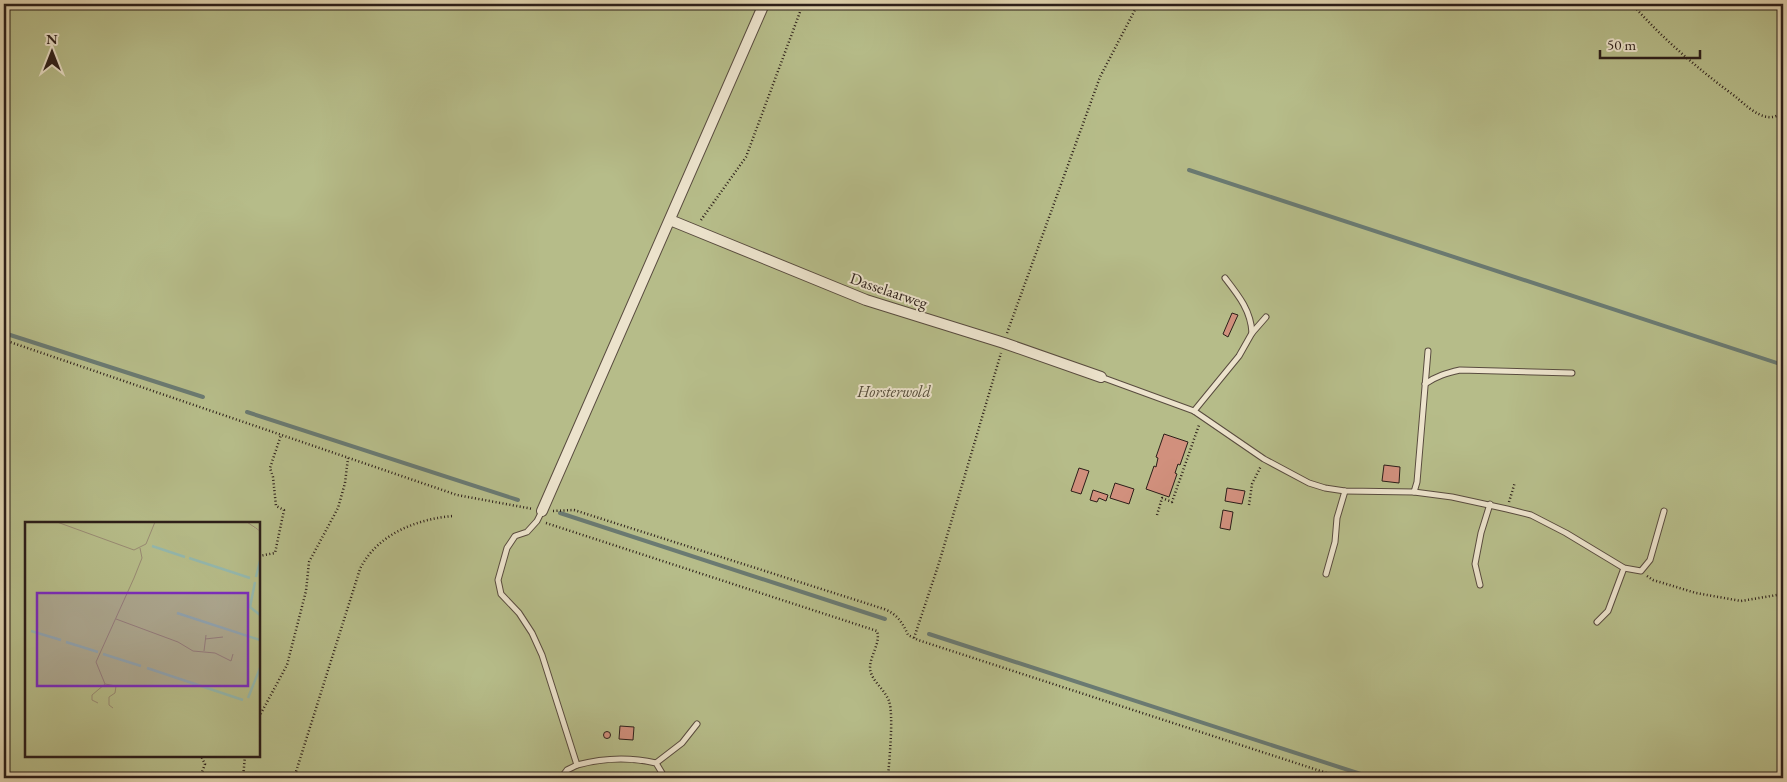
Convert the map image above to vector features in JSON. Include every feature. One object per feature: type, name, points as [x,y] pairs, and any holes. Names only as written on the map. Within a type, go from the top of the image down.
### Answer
[{"type":"street","points":[[542,511],[764,4]]},
{"type":"street","name":"Dasselaarweg","points":[[670,220],[866,300],[1004,343],[1102,377]]},
{"type":"lane","points":[[1225,278],[1247,307],[1252,324],[1252,334]]},
{"type":"lane","points":[[1194,411],[1239,356],[1252,334],[1266,317]]},
{"type":"lane","points":[[1414,492],[1417,482],[1428,351]]},
{"type":"lane","points":[[1425,384],[1446,373],[1460,370],[1572,373]]},
{"type":"lane","points":[[1102,377],[1194,411],[1264,459],[1309,483],[1324,488],[1345,491],[1414,492],[1490,504],[1532,515],[1624,568],[1641,571],[1650,560],[1664,511]]},
{"type":"lane","points":[[1326,574],[1335,542],[1337,518],[1345,491]]},
{"type":"lane","points":[[1480,585],[1475,564],[1481,532],[1490,504]]},
{"type":"lane","points":[[542,511],[537,521],[527,532],[515,536],[507,548],[498,580],[502,594],[519,613],[532,633],[542,655],[577,765]]},
{"type":"lane","points":[[1597,622],[1608,611],[1624,568]]},
{"type":"lane","points":[[656,763],[682,742],[697,724]]},
{"type":"lane","points":[[560,778],[567,770],[577,765],[622,759],[639,759],[656,763],[666,778]]},
{"type":"path","points":[[695,230],[746,157],[803,4]]},
{"type":"path","points":[[914,638],[1004,343],[1100,77],[1138,4]]},
{"type":"path","points":[[1632,4],[1692,64],[1761,115],[1770,118],[1783,113],[1783,97]]},
{"type":"path","points":[[4,340],[456,495],[542,511],[574,510],[884,609],[893,612],[904,626],[908,635],[914,638],[1342,778]]},
{"type":"path","points":[[1157,515],[1162,498],[1172,502],[1202,416]]},
{"type":"path","points":[[260,556],[275,553],[284,510],[276,506],[273,477],[270,468],[281,435]]},
{"type":"path","points":[[260,715],[287,665],[306,592],[309,562],[338,508],[345,483],[348,458]]},
{"type":"path","points":[[1249,505],[1252,484],[1264,459]]},
{"type":"path","points":[[1507,509],[1515,482]]},
{"type":"path","points":[[294,778],[360,569],[366,556],[388,538],[418,522],[453,516]]},
{"type":"path","points":[[537,521],[559,526],[877,631],[879,637],[870,661],[870,670],[874,680],[882,688],[889,702],[888,778]]},
{"type":"path","points":[[1641,571],[1653,580],[1705,595],[1741,600],[1783,594]]},
{"type":"path","points":[[200,778],[205,764],[202,757]]},
{"type":"path","points":[[243,778],[245,757]]},
{"type":"green space","name":"Horsterwold","points":[[4,4],[1783,4],[1783,778],[4,778]]},
{"type":"building","points":[[1232,313],[1238,315],[1228,337],[1223,334]]},
{"type":"building","points":[[1164,434],[1188,442],[1180,465],[1178,464],[1175,473],[1177,474],[1169,497],[1146,489],[1154,466],[1156,467],[1158,458],[1156,457]]},
{"type":"building","points":[[1384,465],[1400,467],[1399,483],[1382,481]]},
{"type":"building","points":[[1079,468],[1089,471],[1081,494],[1071,491]]},
{"type":"building","points":[[1115,483],[1134,489],[1129,504],[1110,498]]},
{"type":"building","points":[[1227,488],[1245,491],[1242,504],[1225,501]]},
{"type":"building","points":[[1093,490],[1108,495],[1106,501],[1099,498],[1097,502],[1090,500]]},
{"type":"building","points":[[1223,510],[1233,512],[1230,530],[1220,528]]},
{"type":"building","points":[[620,726],[634,727],[633,740],[619,739]]},
{"type":"building","points":[[607,731],[611,735],[607,739],[603,735]]},
{"type":"waterway","points":[[1189,170],[1783,365]]},
{"type":"waterway","points":[[4,333],[203,397]]},
{"type":"waterway","points":[[247,412],[518,500]]},
{"type":"waterway","points":[[560,513],[885,619]]},
{"type":"waterway","points":[[929,634],[1373,778]]}]
